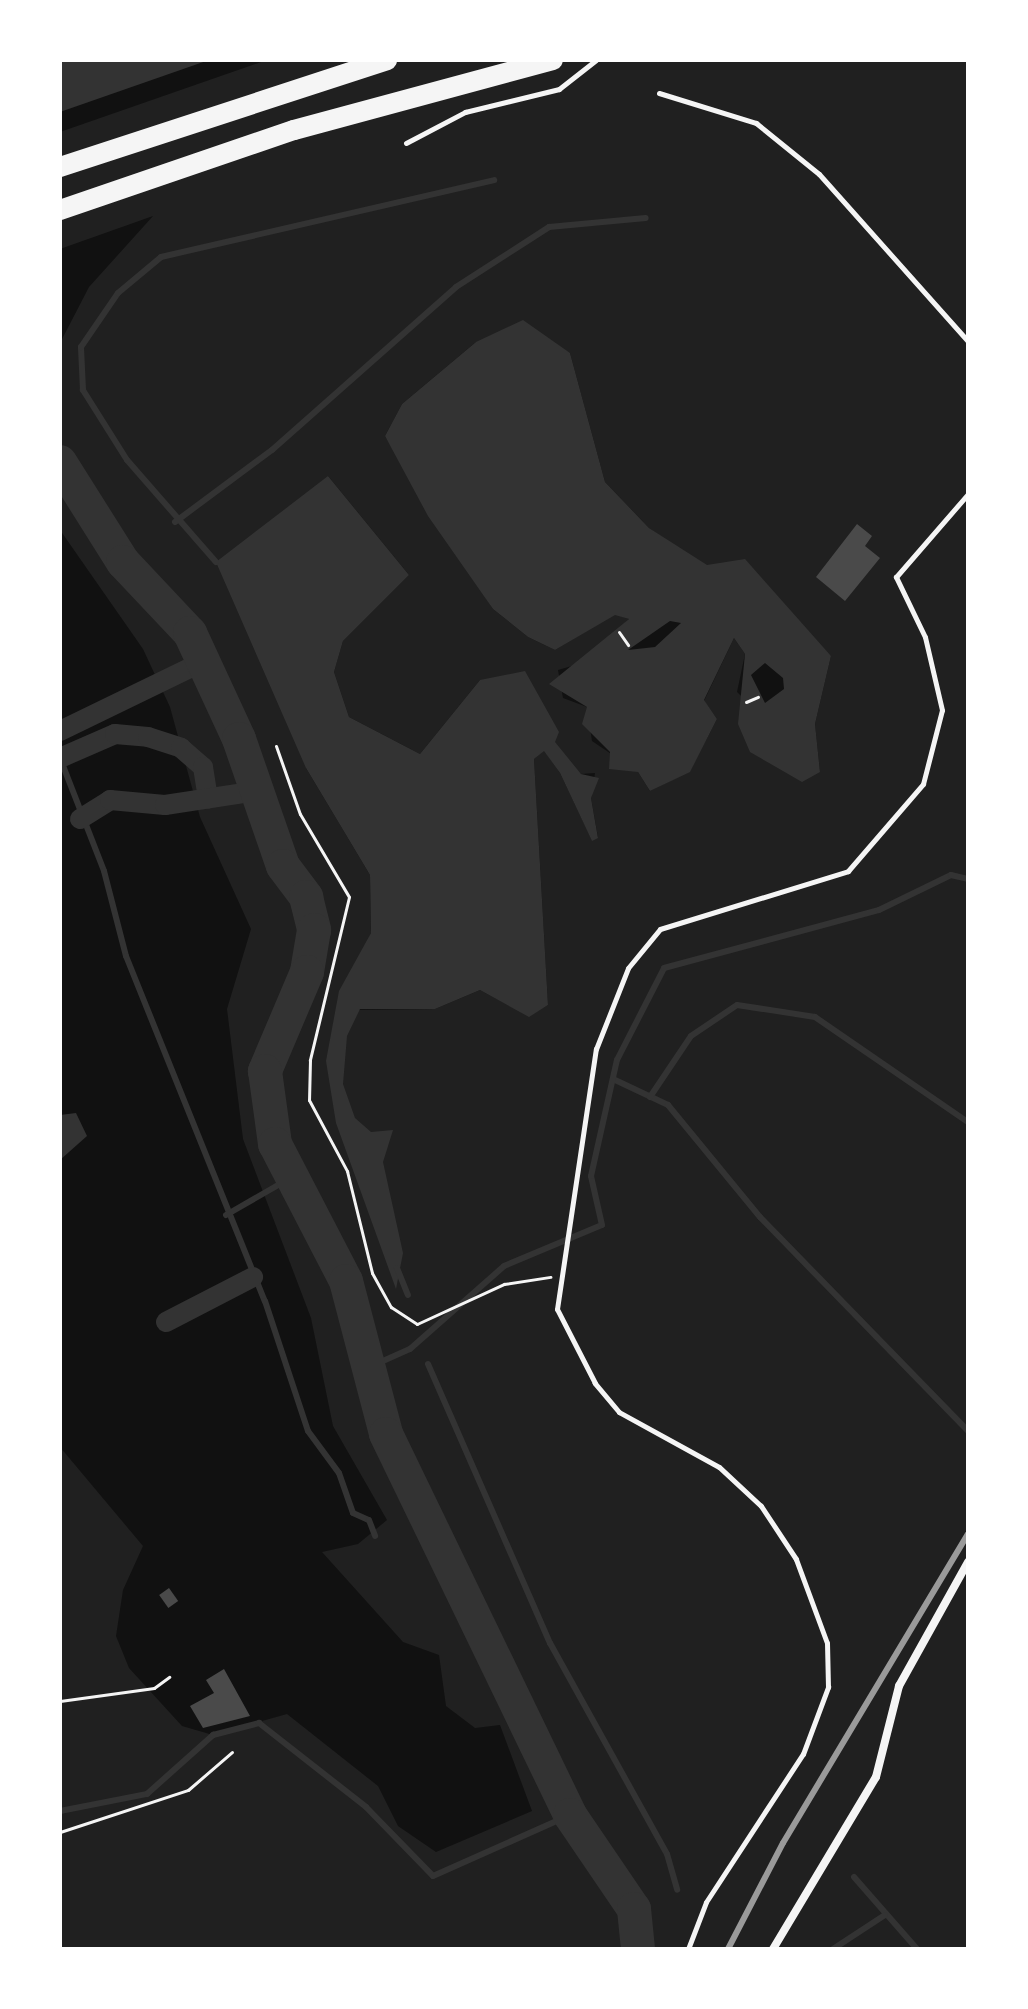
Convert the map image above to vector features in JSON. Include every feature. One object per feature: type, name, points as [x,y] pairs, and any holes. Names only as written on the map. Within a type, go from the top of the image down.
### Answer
[{"type":"highway","points":[[60,167],[387,60]]},
{"type":"highway","points":[[60,210],[294,130],[553,60]]},
{"type":"street","points":[[773,1949],[876,1777],[908,1665],[968,1562]]},
{"type":"lane","points":[[406,143],[465,112],[559,89],[596,60]]},
{"type":"lane","points":[[659,93],[756,123],[819,174],[968,341]]},
{"type":"lane","points":[[688,1949],[706,1902],[803,1754],[828,1687],[827,1643],[796,1559],[761,1506],[719,1467],[619,1412],[595,1383],[557,1309],[596,1049],[628,968],[660,929],[848,871],[923,784],[942,710],[925,637],[896,577],[968,494]]},
{"type":"path","points":[[619,632],[628,645]]},
{"type":"path","points":[[746,702],[758,697]]},
{"type":"path","points":[[276,746],[300,814],[349,897],[310,1060],[309,1100],[347,1171],[372,1273],[391,1307],[417,1324],[504,1284],[562,1277]]},
{"type":"path","points":[[60,1701],[154,1688],[169,1677]]},
{"type":"path","points":[[60,1832],[188,1790],[232,1752]]},
{"type":"shaded area","points":[[67,60],[209,60],[60,112],[60,63]]},
{"type":"shaded area","points":[[267,60],[968,60],[968,1949],[60,1949],[60,1447],[143,1546],[123,1590],[116,1636],[129,1668],[182,1726],[213,1735],[287,1714],[378,1786],[398,1826],[436,1852],[532,1811],[500,1725],[475,1728],[446,1706],[439,1655],[403,1642],[322,1552],[358,1544],[387,1520],[333,1426],[311,1318],[243,1139],[227,1009],[251,929],[200,817],[170,707],[143,649],[60,530],[60,343],[89,287],[153,216],[60,249],[60,132]],"holes":[[[476,342],[570,353],[605,482],[649,528],[831,656],[815,724],[820,772],[737,692],[745,654],[734,638],[704,701],[717,719],[690,771],[650,791],[638,772],[592,741],[587,707],[563,698],[558,670],[582,663],[629,619],[615,614],[555,650],[528,637],[493,609],[385,436],[402,404]],[[328,476],[409,575],[343,641],[334,672],[349,717],[420,754],[480,680],[581,774],[595,773],[591,798],[598,837],[592,840],[560,773],[544,750],[534,759],[548,1005],[529,1016],[480,990],[435,1009],[353,1010],[355,971],[371,933],[370,875],[306,768]]]},
{"type":"shaded area","points":[[523,320],[570,353],[605,482],[649,528],[707,565],[745,559],[831,656],[815,724],[820,772],[802,782],[750,752],[738,724],[745,654],[734,638],[704,700],[717,719],[690,772],[650,791],[638,772],[609,769],[610,752],[582,724],[587,707],[549,684],[629,619],[615,615],[555,650],[528,637],[493,609],[428,516],[385,436],[402,404],[476,342]],"holes":[[[670,621],[681,623],[655,647],[628,650]],[[765,663],[783,678],[784,689],[765,703],[751,675]]]},
{"type":"shaded area","points":[[328,476],[409,575],[343,641],[334,672],[349,717],[420,754],[480,680],[525,671],[559,732],[555,742],[581,774],[599,778],[591,798],[598,838],[592,841],[560,773],[544,751],[534,759],[548,1005],[529,1017],[480,990],[435,1009],[360,1009],[347,1036],[343,1084],[355,1118],[371,1132],[393,1130],[383,1162],[403,1253],[396,1289],[336,1123],[326,1061],[339,991],[371,933],[370,875],[306,768],[216,562]]},
{"type":"shaded area","points":[[76,1113],[87,1136],[60,1160],[60,1115]]},
{"type":"building","points":[[857,524],[872,536],[865,546],[880,558],[845,601],[816,577]]},
{"type":"building","points":[[169,1588],[178,1601],[168,1608],[159,1595]]},
{"type":"building","points":[[224,1669],[250,1716],[203,1728],[190,1706],[214,1693],[206,1680]]},
{"type":"waterway","points":[[216,562],[127,460],[83,390],[81,347],[118,293],[161,257],[494,180]]},
{"type":"waterway","points":[[175,522],[272,450],[456,287],[549,227],[646,218]]},
{"type":"waterway","points":[[60,462],[123,562],[190,633],[239,739],[283,866],[306,897],[314,930],[307,972],[265,1071],[275,1144],[346,1281],[386,1434],[570,1815],[634,1909],[638,1949]]},
{"type":"waterway","points":[[60,731],[202,662]]},
{"type":"waterway","points":[[60,758],[115,734],[148,737],[181,748],[203,767],[208,799]]},
{"type":"waterway","points":[[60,758],[104,871],[126,956],[265,1301],[308,1431],[339,1473],[353,1513],[369,1520],[375,1536]]},
{"type":"waterway","points":[[80,819],[110,800],[165,805],[256,791]]},
{"type":"waterway","points":[[365,1369],[410,1349],[504,1266],[602,1225],[591,1176],[617,1060],[664,968],[879,910],[951,875],[968,879]]},
{"type":"waterway","points":[[650,1097],[691,1036],[737,1005],[815,1017],[968,1122]]},
{"type":"waterway","points":[[613,1079],[668,1105],[760,1217],[968,1431]]},
{"type":"waterway","points":[[226,1215],[292,1177]]},
{"type":"waterway","points":[[397,1268],[408,1295]]},
{"type":"waterway","points":[[166,1322],[253,1277]]},
{"type":"waterway","points":[[428,1364],[550,1643],[667,1854],[677,1890]]},
{"type":"waterway","points":[[60,1811],[147,1794],[213,1735],[259,1723],[366,1807],[433,1876],[570,1815]]},
{"type":"waterway","points":[[854,1877],[917,1949]]},
{"type":"waterway","points":[[833,1949],[885,1915]]},
{"type":"railway","points":[[728,1949],[783,1843],[968,1534]]}]
